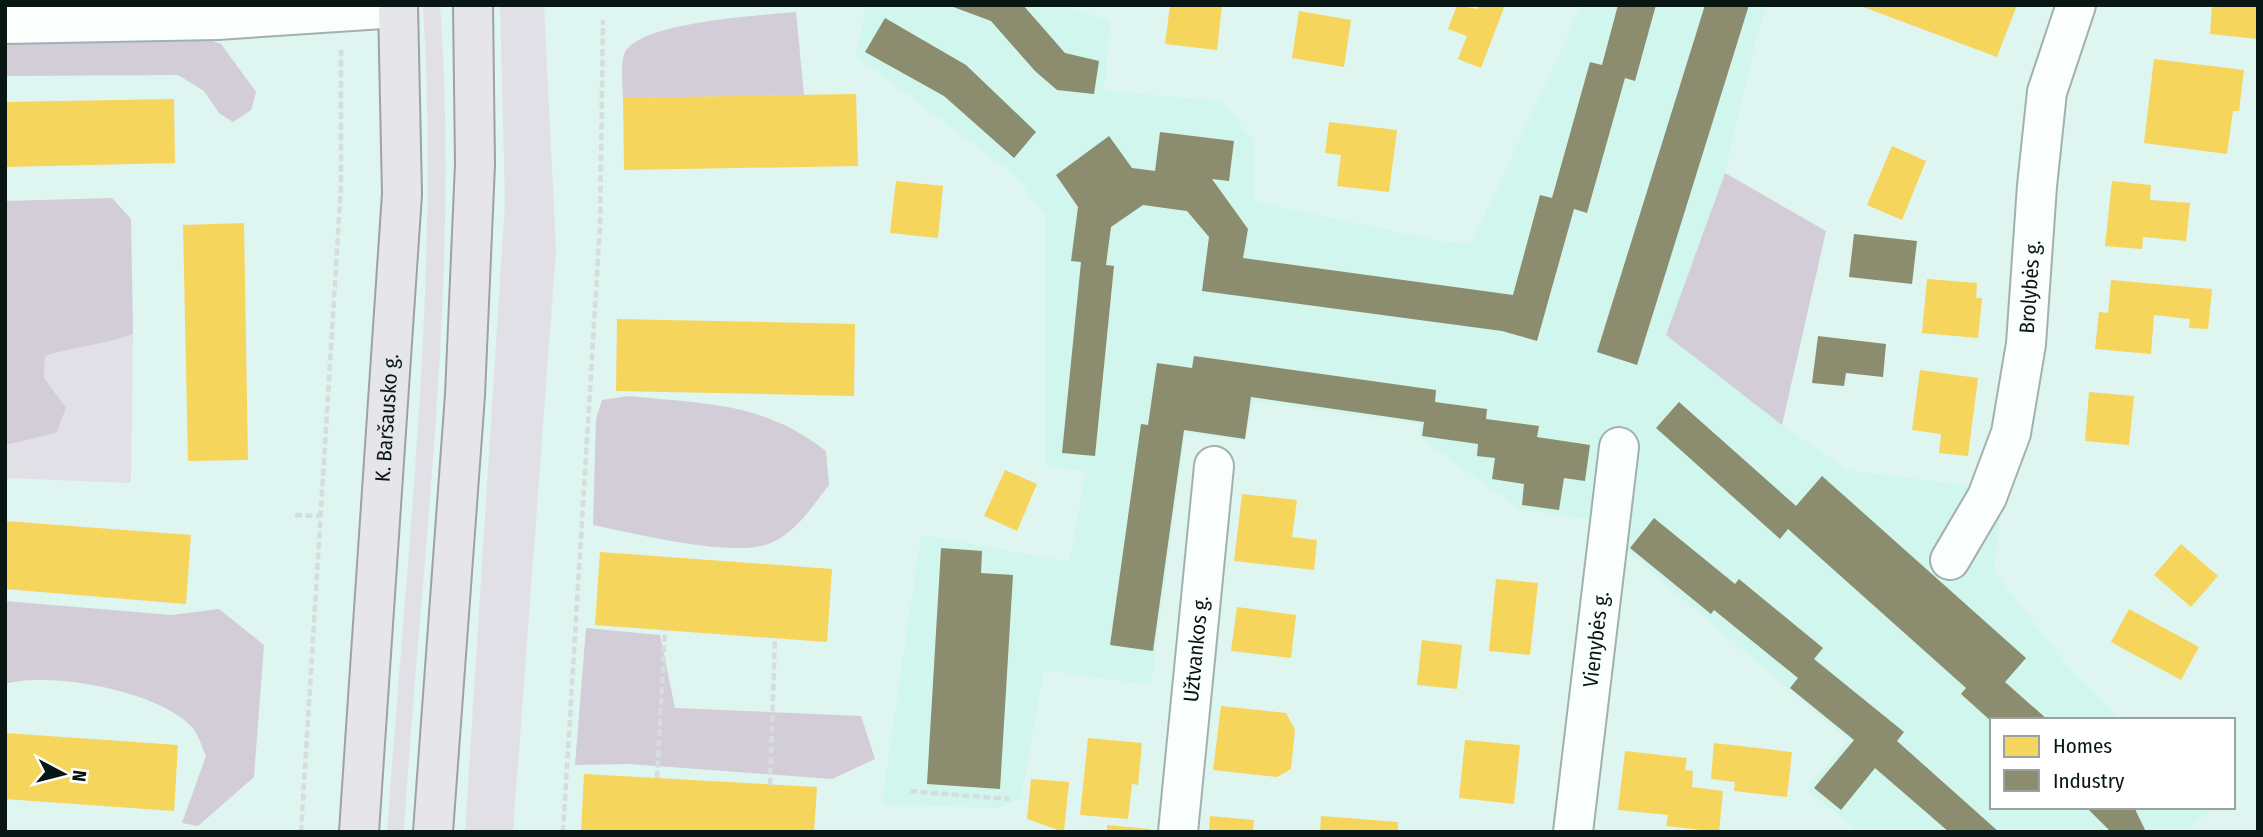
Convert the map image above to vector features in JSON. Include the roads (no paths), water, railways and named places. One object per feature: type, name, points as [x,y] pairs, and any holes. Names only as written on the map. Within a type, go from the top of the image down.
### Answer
[{"type":"main road","points":[[433,832],[465,395],[475,164],[473,5]]},
{"type":"main road","name":"K. Baršausko g.","points":[[359,832],[402,194],[398,7]]},
{"type":"street","name":"Brolybės g.","points":[[1950,560],[1987,498],[2011,433],[2026,344],[2037,186],[2048,92],[2076,5]]},
{"type":"street","points":[[5,24],[217,20],[398,7]]},
{"type":"street","name":"Vienybės g.","points":[[1573,832],[1619,447]]},
{"type":"street","name":"Užtvankos g.","points":[[1178,832],[1214,466]]}]
